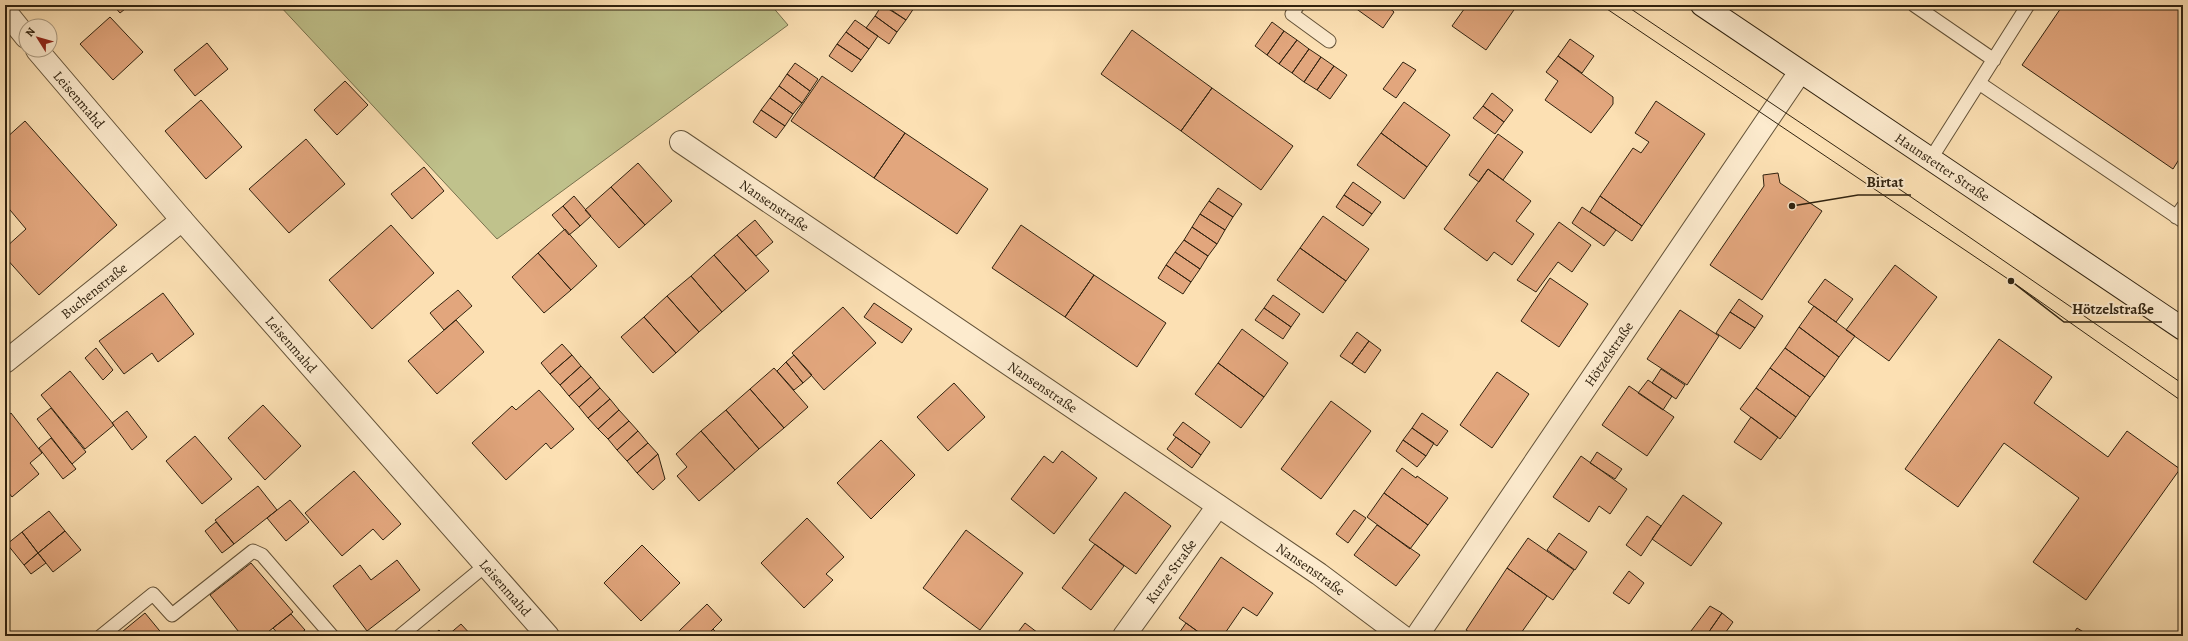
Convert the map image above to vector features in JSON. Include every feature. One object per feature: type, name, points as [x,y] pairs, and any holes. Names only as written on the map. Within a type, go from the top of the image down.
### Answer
[{"type":"street","name":"Haunstetter Straße","points":[[1702,5],[2183,329]]},
{"type":"street","points":[[5,11],[18,27]]},
{"type":"street","name":"Leisenmahd","points":[[44,58],[182,220],[548,636]]},
{"type":"street","name":"Hötzelstraße","points":[[1417,636],[1800,72]]},
{"type":"street","name":"Nansenstraße","points":[[680,142],[1319,574],[1402,636]]},
{"type":"street","name":"Buchenstraße","points":[[5,362],[182,220]]},
{"type":"street","name":"Kurze Straße","points":[[1124,636],[1218,506]]},
{"type":"lane","points":[[1298,5],[1292,14],[1329,41]]},
{"type":"lane","points":[[1914,5],[1994,60]]},
{"type":"lane","points":[[1930,160],[2028,5]]},
{"type":"lane","points":[[1979,83],[2181,215]]},
{"type":"lane","points":[[101,636],[153,594],[172,615],[253,551],[262,555],[332,636]]},
{"type":"lane","points":[[400,636],[486,565]]},
{"type":"green space","points":[[279,5],[771,5],[788,25],[497,239]]},
{"type":"building","points":[[113,5],[130,5],[120,13]]},
{"type":"building","points":[[882,5],[906,20],[897,32],[875,16]]},
{"type":"building","points":[[884,5],[910,5],[914,8],[906,20]]},
{"type":"building","points":[[1351,5],[1386,5],[1394,12],[1383,28]]},
{"type":"building","points":[[1467,5],[1514,5],[1516,7],[1486,50],[1452,26]]},
{"type":"building","points":[[2063,5],[2183,5],[2183,153],[2173,169],[2022,65]]},
{"type":"building","points":[[875,16],[897,32],[889,44],[866,28]]},
{"type":"building","points":[[110,17],[143,52],[113,80],[80,44]]},
{"type":"building","points":[[855,20],[878,36],[869,49],[846,32]]},
{"type":"building","points":[[1272,22],[1284,31],[1267,55],[1255,46]]},
{"type":"building","points":[[1132,30],[1212,88],[1181,131],[1101,74]]},
{"type":"building","points":[[1284,31],[1297,40],[1279,64],[1267,55]]},
{"type":"building","points":[[846,32],[869,49],[861,60],[837,44]]},
{"type":"building","points":[[1570,39],[1594,56],[1582,73],[1558,56]]},
{"type":"building","points":[[1297,40],[1309,49],[1292,73],[1279,64]]},
{"type":"building","points":[[207,43],[228,69],[195,96],[174,70]]},
{"type":"building","points":[[837,44],[861,60],[852,72],[829,56]]},
{"type":"building","points":[[1309,49],[1321,57],[1304,82],[1292,73]]},
{"type":"building","points":[[1558,56],[1613,97],[1613,104],[1591,133],[1545,100],[1558,81],[1546,72]]},
{"type":"building","points":[[1321,57],[1334,66],[1317,90],[1304,82]]},
{"type":"building","points":[[1403,62],[1416,70],[1396,98],[1383,89]]},
{"type":"building","points":[[795,63],[818,79],[810,91],[787,74]]},
{"type":"building","points":[[1334,66],[1347,75],[1330,99],[1317,90]]},
{"type":"building","points":[[787,74],[810,91],[802,103],[779,86]]},
{"type":"building","points":[[822,76],[905,133],[874,178],[791,121]]},
{"type":"building","points":[[345,81],[368,105],[337,135],[314,110]]},
{"type":"building","points":[[779,86],[802,103],[793,114],[770,98]]},
{"type":"building","points":[[1212,88],[1293,146],[1261,190],[1181,131]]},
{"type":"building","points":[[1492,93],[1513,110],[1504,122],[1483,106]]},
{"type":"building","points":[[770,98],[793,114],[785,126],[761,110]]},
{"type":"building","points":[[201,100],[242,147],[206,179],[165,131]]},
{"type":"building","points":[[1656,101],[1705,134],[1642,226],[1600,196],[1633,148],[1641,153],[1649,142],[1635,133]]},
{"type":"building","points":[[1404,102],[1450,135],[1427,167],[1381,133]]},
{"type":"building","points":[[1483,106],[1504,122],[1495,134],[1473,118]]},
{"type":"building","points":[[761,110],[785,126],[776,138],[753,122]]},
{"type":"building","points":[[25,121],[117,225],[39,295],[5,257],[5,248],[26,229],[5,204],[5,139]]},
{"type":"building","points":[[905,133],[988,189],[957,234],[874,178]]},
{"type":"building","points":[[1381,133],[1427,167],[1404,199],[1357,165]]},
{"type":"building","points":[[1498,134],[1523,152],[1503,180],[1488,169],[1479,182],[1469,175]]},
{"type":"building","points":[[306,139],[345,184],[289,233],[249,189]]},
{"type":"building","points":[[638,163],[672,201],[645,225],[611,187]]},
{"type":"building","points":[[424,167],[444,191],[412,219],[391,194]]},
{"type":"building","points":[[1488,169],[1531,201],[1516,221],[1534,234],[1512,265],[1494,252],[1487,261],[1444,229]]},
{"type":"building","points":[[1778,173],[1780,183],[1822,211],[1762,300],[1710,265],[1764,186],[1763,175]]},
{"type":"building","points":[[1353,182],[1381,202],[1372,214],[1344,195]]},
{"type":"building","points":[[611,187],[645,225],[619,248],[585,210]]},
{"type":"building","points":[[1218,188],[1242,204],[1233,217],[1209,201]]},
{"type":"building","points":[[1344,195],[1372,214],[1363,226],[1336,207]]},
{"type":"building","points":[[574,196],[591,216],[580,226],[563,206]]},
{"type":"building","points":[[1600,196],[1642,226],[1632,241],[1590,212]]},
{"type":"building","points":[[1209,201],[1233,217],[1225,230],[1200,214]]},
{"type":"building","points":[[563,206],[580,226],[569,235],[552,215]]},
{"type":"building","points":[[1582,207],[1616,230],[1604,246],[1572,223]]},
{"type":"building","points":[[1200,214],[1225,230],[1217,244],[1192,227]]},
{"type":"building","points":[[1323,216],[1369,249],[1346,281],[1300,248]]},
{"type":"building","points":[[755,220],[773,242],[756,256],[737,235]]},
{"type":"building","points":[[1559,222],[1591,245],[1572,272],[1558,262],[1536,292],[1517,280]]},
{"type":"building","points":[[391,225],[434,273],[372,329],[329,280]]},
{"type":"building","points":[[1021,225],[1094,275],[1065,317],[992,268]]},
{"type":"building","points":[[1192,227],[1217,244],[1208,256],[1184,240]]},
{"type":"building","points":[[565,229],[597,266],[571,290],[538,253]]},
{"type":"building","points":[[737,235],[769,271],[746,291],[714,255]]},
{"type":"building","points":[[1184,240],[1208,256],[1200,269],[1175,252]]},
{"type":"building","points":[[1300,248],[1346,281],[1323,313],[1277,280]]},
{"type":"building","points":[[1175,252],[1200,269],[1191,282],[1166,265]]},
{"type":"building","points":[[538,253],[571,290],[544,313],[512,277]]},
{"type":"building","points":[[714,255],[746,291],[722,312],[691,276]]},
{"type":"building","points":[[1166,265],[1191,282],[1183,294],[1158,278]]},
{"type":"building","points":[[1895,265],[1937,297],[1889,361],[1846,330]]},
{"type":"building","points":[[1094,275],[1166,323],[1137,367],[1065,317]]},
{"type":"building","points":[[691,276],[722,312],[699,332],[667,296]]},
{"type":"building","points":[[1550,278],[1588,304],[1559,347],[1521,321]]},
{"type":"building","points":[[1825,279],[1853,299],[1836,322],[1808,302]]},
{"type":"building","points":[[458,290],[472,306],[444,330],[430,313]]},
{"type":"building","points":[[163,293],[194,334],[158,362],[152,353],[124,374],[99,341]]},
{"type":"building","points":[[1273,295],[1300,314],[1291,327],[1264,308]]},
{"type":"building","points":[[667,296],[699,332],[676,353],[644,317]]},
{"type":"building","points":[[1739,299],[1763,316],[1755,328],[1730,312]]},
{"type":"building","points":[[874,303],[912,329],[902,343],[864,317]]},
{"type":"building","points":[[1814,306],[1855,336],[1839,357],[1799,327]]},
{"type":"building","points":[[843,307],[876,343],[824,390],[792,353]]},
{"type":"building","points":[[1264,308],[1291,327],[1283,339],[1255,320]]},
{"type":"building","points":[[1680,310],[1719,336],[1687,385],[1647,359]]},
{"type":"building","points":[[1730,312],[1755,328],[1740,349],[1716,333]]},
{"type":"building","points":[[644,317],[676,353],[653,373],[621,337]]},
{"type":"building","points":[[456,320],[484,352],[437,394],[408,361]]},
{"type":"building","points":[[1799,327],[1839,357],[1825,377],[1785,348]]},
{"type":"building","points":[[1242,329],[1288,363],[1264,397],[1218,363]]},
{"type":"building","points":[[1357,332],[1369,341],[1352,364],[1340,356]]},
{"type":"building","points":[[1999,339],[2052,377],[2034,403],[2108,457],[2127,431],[2180,469],[2086,600],[2033,562],[2079,498],[2004,443],[1958,507],[1905,469]]},
{"type":"building","points":[[1369,341],[1381,350],[1365,373],[1352,364]]},
{"type":"building","points":[[562,344],[572,355],[550,374],[541,363]]},
{"type":"building","points":[[96,348],[113,370],[103,380],[85,358]]},
{"type":"building","points":[[1785,348],[1825,377],[1810,397],[1770,368]]},
{"type":"building","points":[[572,355],[581,366],[560,385],[550,374]]},
{"type":"building","points":[[794,355],[812,375],[803,383],[786,362]]},
{"type":"building","points":[[786,362],[803,383],[794,390],[777,371]]},
{"type":"building","points":[[1218,363],[1264,397],[1241,428],[1195,394]]},
{"type":"building","points":[[581,366],[591,377],[569,396],[560,385]]},
{"type":"building","points":[[774,368],[808,407],[784,428],[750,389]]},
{"type":"building","points":[[1770,368],[1810,397],[1796,417],[1756,388]]},
{"type":"building","points":[[1661,369],[1685,385],[1676,399],[1652,383]]},
{"type":"building","points":[[70,371],[114,425],[85,449],[41,395]]},
{"type":"building","points":[[1497,372],[1529,394],[1492,448],[1460,425]]},
{"type":"building","points":[[591,377],[600,388],[579,407],[569,396]]},
{"type":"building","points":[[1648,380],[1672,396],[1663,410],[1638,393]]},
{"type":"building","points":[[954,383],[985,417],[948,451],[917,417]]},
{"type":"building","points":[[1629,386],[1674,417],[1647,456],[1602,425]]},
{"type":"building","points":[[600,388],[610,399],[588,418],[579,407]]},
{"type":"building","points":[[1756,388],[1796,417],[1780,439],[1740,409]]},
{"type":"building","points":[[750,389],[784,428],[759,449],[726,410]]},
{"type":"building","points":[[539,390],[574,429],[551,449],[546,443],[506,480],[472,443],[512,406],[516,410]]},
{"type":"building","points":[[610,399],[619,410],[598,429],[588,418]]},
{"type":"building","points":[[1331,401],[1371,431],[1321,499],[1281,469]]},
{"type":"building","points":[[263,405],[301,446],[265,480],[228,438]]},
{"type":"building","points":[[51,408],[86,452],[72,464],[37,419]]},
{"type":"building","points":[[619,410],[629,421],[608,439],[598,429]]},
{"type":"building","points":[[726,410],[759,449],[735,470],[701,431]]},
{"type":"building","points":[[127,411],[147,437],[132,450],[112,423]]},
{"type":"building","points":[[11,413],[42,453],[30,463],[39,474],[12,497],[5,488],[5,418]]},
{"type":"building","points":[[1422,413],[1448,431],[1437,446],[1412,428]]},
{"type":"building","points":[[1751,417],[1778,437],[1761,460],[1734,442]]},
{"type":"building","points":[[629,421],[638,431],[617,450],[608,439]]},
{"type":"building","points":[[1183,422],[1210,442],[1201,455],[1173,435]]},
{"type":"building","points":[[1412,428],[1434,443],[1426,456],[1403,440]]},
{"type":"building","points":[[638,431],[648,443],[627,461],[617,450]]},
{"type":"building","points":[[701,431],[735,470],[699,501],[677,476],[687,467],[676,454]]},
{"type":"building","points":[[195,436],[232,479],[202,504],[166,461]]},
{"type":"building","points":[[1176,437],[1201,455],[1192,468],[1167,449]]},
{"type":"building","points":[[51,438],[76,469],[63,479],[39,448]]},
{"type":"building","points":[[881,440],[915,475],[871,519],[837,483]]},
{"type":"building","points":[[1403,440],[1426,456],[1417,467],[1396,451]]},
{"type":"building","points":[[648,443],[658,454],[637,473],[627,461]]},
{"type":"building","points":[[1062,451],[1097,478],[1054,534],[1011,499],[1044,456],[1053,463]]},
{"type":"building","points":[[1597,452],[1622,469],[1615,479],[1590,463]]},
{"type":"building","points":[[658,454],[665,479],[653,490],[637,473]]},
{"type":"building","points":[[1581,456],[1627,489],[1610,514],[1599,506],[1589,522],[1553,497]]},
{"type":"building","points":[[1402,468],[1416,478],[1417,476],[1448,498],[1428,525],[1384,493]]},
{"type":"building","points":[[354,471],[401,524],[383,540],[373,529],[342,556],[305,513]]},
{"type":"building","points":[[258,486],[277,510],[234,544],[215,520]]},
{"type":"building","points":[[1125,492],[1171,526],[1136,574],[1089,540]]},
{"type":"building","points":[[1384,493],[1428,525],[1410,549],[1367,517]]},
{"type":"building","points":[[1683,495],[1722,523],[1691,566],[1652,539]]},
{"type":"building","points":[[290,500],[309,522],[286,541],[267,518]]},
{"type":"building","points":[[1354,510],[1366,518],[1348,543],[1336,534]]},
{"type":"building","points":[[49,511],[65,531],[38,553],[22,532]]},
{"type":"building","points":[[1647,516],[1661,526],[1641,556],[1626,545]]},
{"type":"building","points":[[807,518],[844,557],[826,574],[833,580],[804,608],[761,563]]},
{"type":"building","points":[[216,522],[234,544],[222,553],[205,531]]},
{"type":"building","points":[[1377,525],[1420,555],[1396,586],[1354,555]]},
{"type":"building","points":[[966,530],[1023,573],[980,630],[923,588]]},
{"type":"building","points":[[65,531],[81,550],[53,572],[38,553]]},
{"type":"building","points":[[22,532],[38,553],[24,565],[7,544]]},
{"type":"building","points":[[1559,533],[1587,552],[1575,570],[1547,550]]},
{"type":"building","points":[[1528,538],[1574,570],[1553,600],[1507,568]]},
{"type":"building","points":[[1095,544],[1124,566],[1091,610],[1062,588]]},
{"type":"building","points":[[642,545],[680,583],[641,621],[604,583]]},
{"type":"building","points":[[38,553],[46,563],[31,574],[24,565]]},
{"type":"building","points":[[1221,557],[1273,593],[1257,616],[1243,607],[1223,636],[1204,636],[1179,618]]},
{"type":"building","points":[[397,560],[420,590],[367,631],[333,586],[360,565],[371,580]]},
{"type":"building","points":[[251,563],[293,612],[263,636],[242,636],[210,595]]},
{"type":"building","points":[[1507,568],[1547,596],[1519,636],[1475,636],[1466,630]]},
{"type":"building","points":[[1629,571],[1644,583],[1629,604],[1613,593]]},
{"type":"building","points":[[707,604],[722,620],[706,636],[682,636],[678,632]]},
{"type":"building","points":[[1710,606],[1722,613],[1706,636],[1698,636],[1691,631]]},
{"type":"building","points":[[145,613],[164,636],[117,636]]},
{"type":"building","points":[[1722,613],[1733,622],[1723,636],[1706,636]]},
{"type":"building","points":[[291,614],[305,630],[297,636],[280,636],[273,628]]},
{"type":"building","points":[[1025,623],[1042,636],[1015,636]]},
{"type":"building","points":[[1186,623],[1204,636],[1177,636]]},
{"type":"building","points":[[461,624],[472,636],[447,636]]},
{"type":"building","points":[[2077,628],[2090,636],[2072,636]]},
{"type":"building","points":[[713,629],[720,636],[706,636]]},
{"type":"building","points":[[439,630],[445,636],[432,636]]},
{"type":"tram line","points":[[1601,5],[2011,281],[2183,402]]},
{"type":"tram line","points":[[1625,5],[1911,197],[2183,384]]},
{"type":"place","name":"Birtat","points":[[1792,206]]},
{"type":"place","name":"Hötzelstraße","points":[[2011,281]]}]
